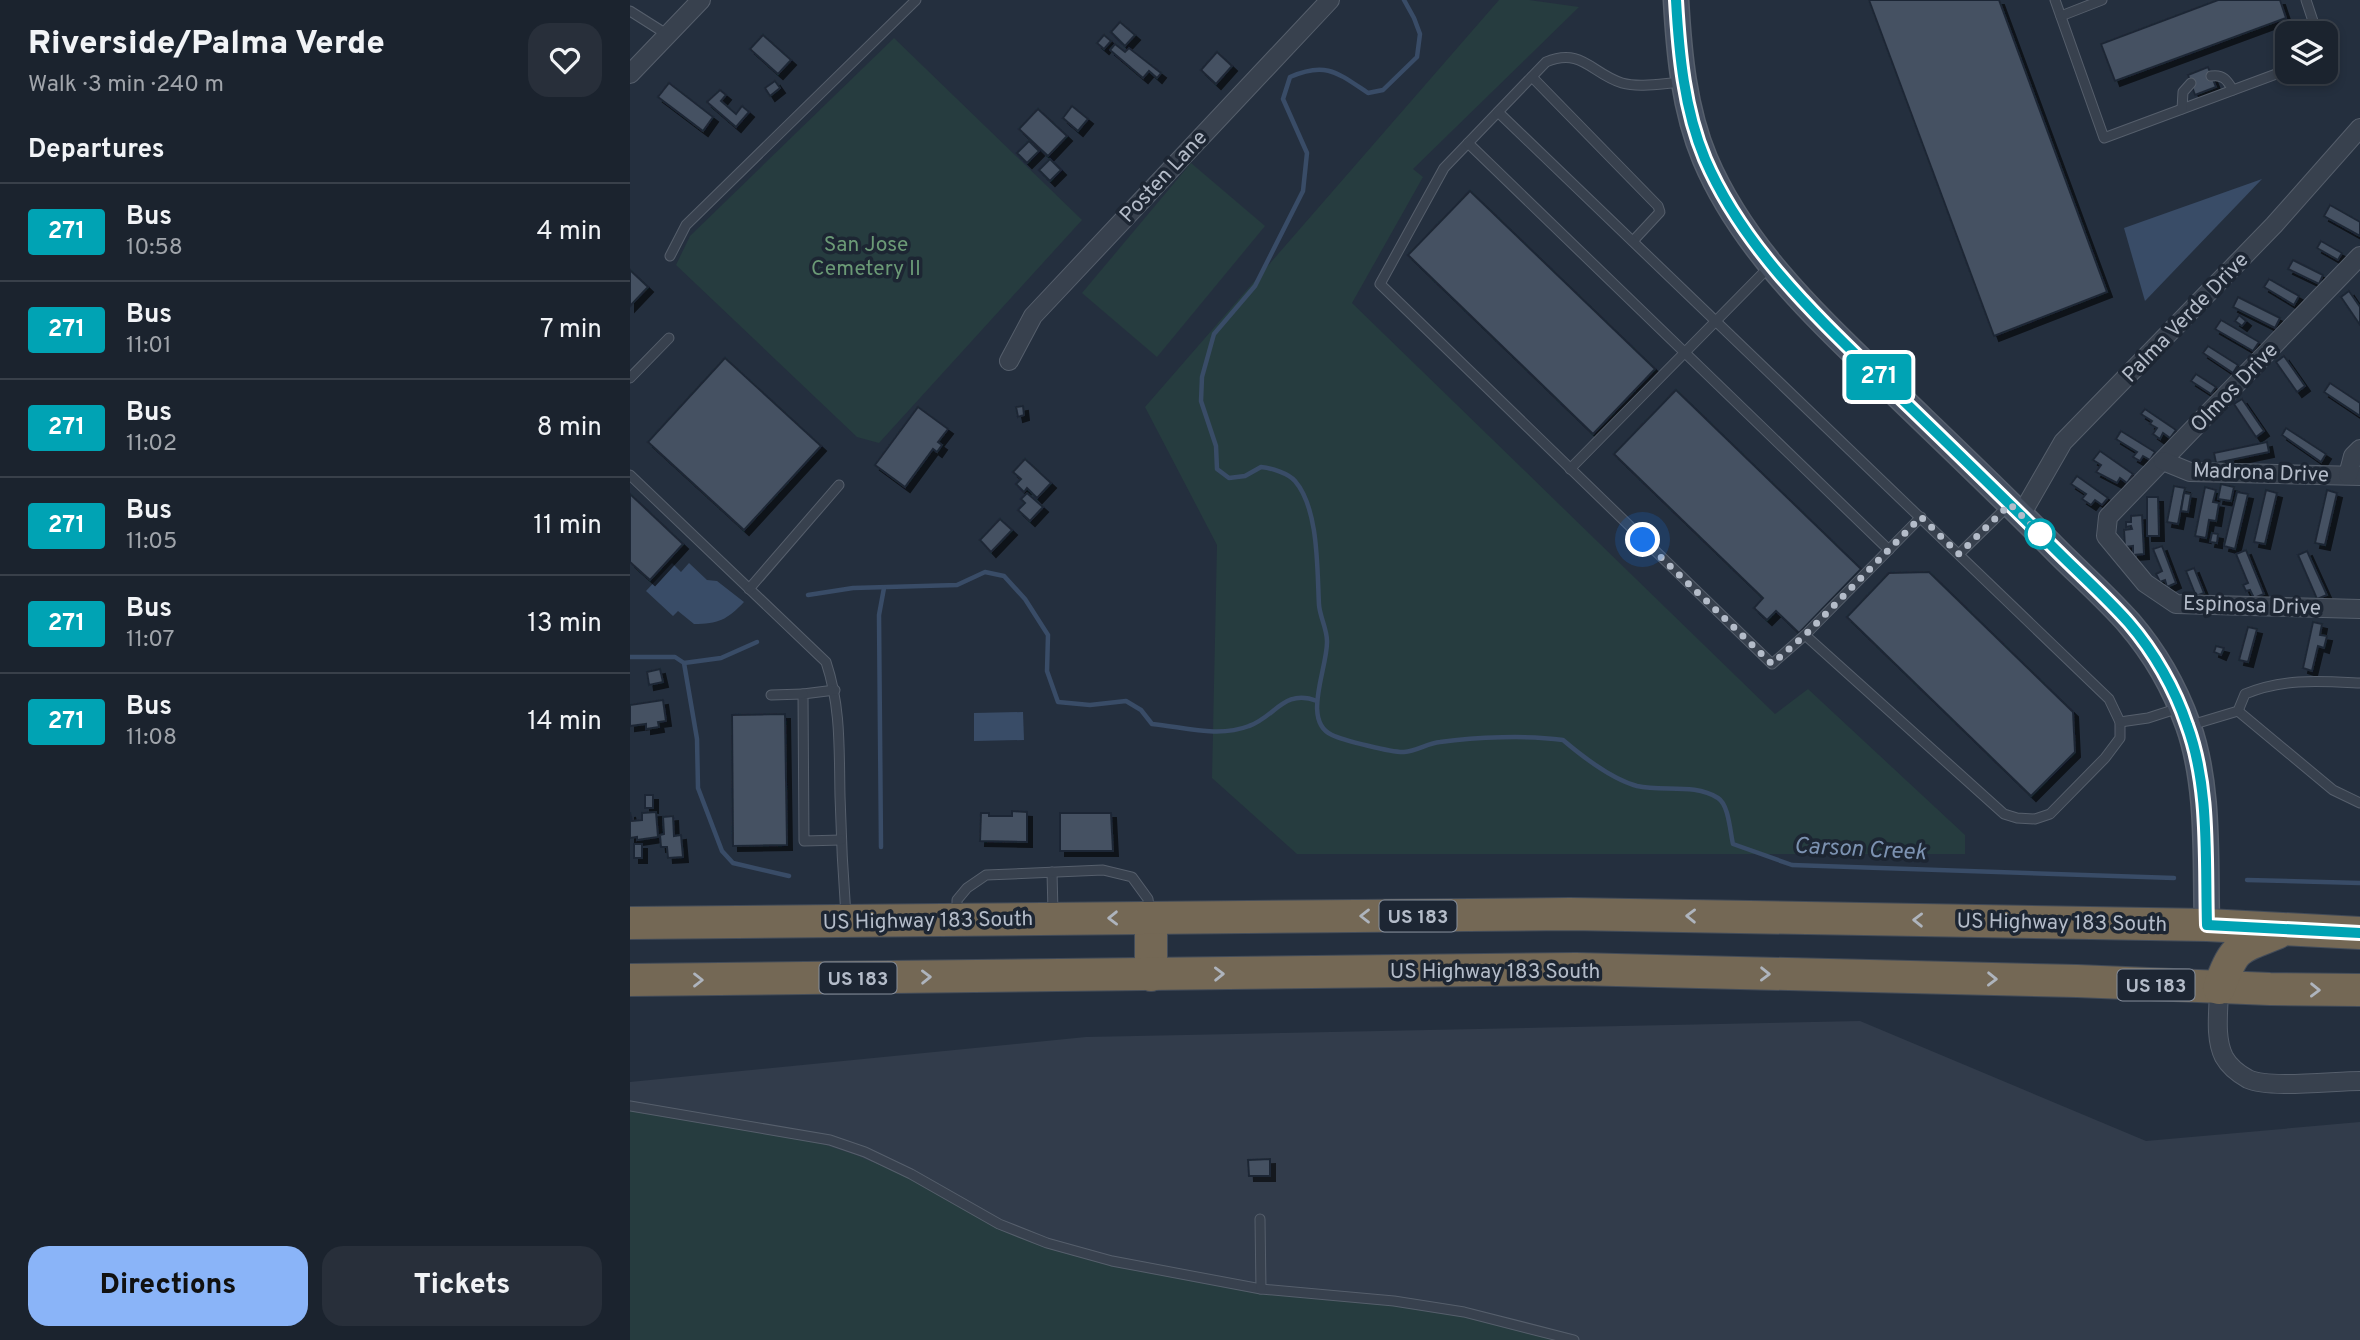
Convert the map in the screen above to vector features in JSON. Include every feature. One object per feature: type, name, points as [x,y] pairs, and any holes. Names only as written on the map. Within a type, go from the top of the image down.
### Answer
[{"type":"highway","name":"US Highway 183 South","points":[[630,923],[1570,915],[2207,925],[2360,933]]},
{"type":"highway","points":[[1151,918],[1151,975]]},
{"type":"highway","points":[[2170,985],[2208,961],[2212,949],[2207,925]]},
{"type":"highway","points":[[2219,988],[2228,963],[2237,950],[2247,943],[2288,929]]},
{"type":"highway","name":"US Highway 183 South","points":[[630,980],[1576,969],[2360,990]]},
{"type":"main road","points":[[1676,0],[1685,81],[1705,158],[1728,205],[1803,304],[2016,509],[2130,624],[2161,669],[2184,717],[2197,760],[2202,795],[2207,925]]},
{"type":"street","points":[[630,74],[701,0]]},
{"type":"street","name":"Posten Lane","points":[[1009,361],[1033,316],[1330,0]]},
{"type":"street","name":"Palma Verde Drive","points":[[2016,509],[2063,442],[2274,225],[2360,128]]},
{"type":"street","name":"Olmos Drive","points":[[2108,517],[2360,256]]},
{"type":"street","points":[[2354,475],[2353,456],[2360,449]]},
{"type":"street","name":"Madrona Drive","points":[[2163,460],[2190,472],[2354,475]]},
{"type":"street","name":"Espinosa Drive","points":[[2108,517],[2105,536],[2145,583],[2176,604],[2360,609]]},
{"type":"street","points":[[2219,988],[2219,1036],[2224,1057],[2235,1070],[2248,1079],[2268,1083],[2360,1081]]},
{"type":"lane","points":[[670,256],[687,225],[916,0]]},
{"type":"lane","points":[[2055,0],[2104,138],[2275,74]]},
{"type":"lane","points":[[2061,16],[2102,0]]},
{"type":"lane","points":[[2306,0],[2313,21]]},
{"type":"lane","points":[[630,11],[668,35]]},
{"type":"lane","points":[[1685,81],[1633,85],[1619,82],[1575,57],[1559,57],[1546,62],[1444,167],[1380,284],[1772,664],[1805,635],[1921,517]]},
{"type":"lane","points":[[2211,76],[2219,75],[2226,79],[2233,90]]},
{"type":"lane","points":[[1532,77],[1658,206],[1660,212],[1633,241]]},
{"type":"lane","points":[[2182,109],[2183,92],[2191,83]]},
{"type":"lane","points":[[1498,112],[2109,699],[2120,722],[2120,738],[2105,758],[2050,814],[2035,819],[2004,814],[1805,635]]},
{"type":"lane","points":[[1468,143],[1889,550]]},
{"type":"lane","points":[[1570,469],[1772,264]]},
{"type":"lane","points":[[630,378],[669,338]]},
{"type":"lane","points":[[630,475],[826,662],[835,690],[838,720],[846,921]]},
{"type":"lane","points":[[749,589],[839,485]]},
{"type":"lane","points":[[1959,554],[2016,509]]},
{"type":"lane","points":[[2238,710],[2245,694],[2279,683],[2303,680],[2360,683]]},
{"type":"lane","points":[[771,695],[835,690]]},
{"type":"lane","points":[[803,694],[804,841],[841,840]]},
{"type":"lane","points":[[2120,722],[2238,710],[2333,790],[2360,803]]},
{"type":"lane","points":[[956,920],[957,900],[967,888],[985,875],[1102,870],[1132,877],[1148,899],[1151,918]]},
{"type":"lane","points":[[1052,872],[1053,919]]},
{"type":"lane","points":[[630,1106],[830,1140],[865,1152],[911,1174],[999,1224],[1047,1242],[1112,1261],[1261,1289],[1394,1301],[1464,1312],[1574,1340]]},
{"type":"lane","points":[[1260,1219],[1261,1289]]},
{"type":"shaded area","points":[[1860,1021],[2146,1141],[2360,1122],[2360,1340],[630,1340],[630,1082],[1086,1037]]},
{"type":"green space","points":[[1499,0],[1529,0],[1579,7],[1413,169],[1423,177],[1352,303],[1775,714],[1808,689],[1965,835],[1965,854],[1297,854],[1212,778],[1217,545],[1145,407]]},
{"type":"green space","name":"San Jose Cemetery II","points":[[894,38],[1082,220],[879,443],[857,437],[676,265],[690,236]]},
{"type":"green space","points":[[1191,163],[1265,226],[1157,357],[1082,293]]},
{"type":"green space","points":[[630,1110],[807,1139],[909,1177],[996,1228],[1046,1248],[1112,1266],[1258,1293],[1394,1305],[1464,1316],[1559,1340],[630,1340]]},
{"type":"water","points":[[2262,179],[2145,301],[2124,228]]},
{"type":"water","points":[[672,563],[681,572],[689,563],[707,580],[717,581],[744,602],[727,617],[710,623],[694,624],[678,611],[673,616],[646,591]]},
{"type":"water","points":[[1023,712],[1024,740],[974,741],[974,713]]},
{"type":"building","points":[[1869,0],[1999,0],[2107,292],[1994,336]]},
{"type":"building","points":[[2218,0],[2280,0],[2286,18],[2115,81],[2101,44]]},
{"type":"building","points":[[1120,22],[1135,35],[1125,46],[1111,32]]},
{"type":"building","points":[[763,35],[791,60],[778,74],[750,49]]},
{"type":"building","points":[[1104,35],[1111,41],[1104,49],[1097,43]]},
{"type":"building","points":[[1115,44],[1125,52],[1129,48],[1161,73],[1157,78],[1149,71],[1143,78],[1110,50]]},
{"type":"building","points":[[1217,52],[1232,66],[1216,84],[1201,70]]},
{"type":"building","points":[[2208,67],[2216,87],[2195,95],[2188,75]]},
{"type":"building","points":[[775,81],[780,88],[770,96],[765,88]]},
{"type":"building","points":[[669,83],[713,117],[703,131],[658,97]]},
{"type":"building","points":[[720,90],[726,95],[721,101],[736,114],[742,106],[749,112],[736,127],[707,102]]},
{"type":"building","points":[[1072,106],[1088,119],[1078,131],[1063,118]]},
{"type":"building","points":[[1038,109],[1067,136],[1048,156],[1019,129]]},
{"type":"building","points":[[1029,141],[1039,151],[1027,163],[1017,153]]},
{"type":"building","points":[[1050,159],[1061,170],[1050,181],[1039,170]]},
{"type":"building","points":[[1470,191],[1655,369],[1593,434],[1408,255]]},
{"type":"building","points":[[2330,205],[2360,222],[2360,236],[2324,216]]},
{"type":"building","points":[[2321,241],[2342,253],[2338,260],[2317,248]]},
{"type":"building","points":[[2293,260],[2323,275],[2319,284],[2288,269]]},
{"type":"building","points":[[630,270],[648,287],[630,306]]},
{"type":"building","points":[[2269,279],[2299,296],[2294,305],[2264,287]]},
{"type":"building","points":[[2349,291],[2360,307],[2360,325],[2341,297]]},
{"type":"building","points":[[2238,297],[2280,318],[2275,328],[2233,307]]},
{"type":"building","points":[[2239,315],[2246,321],[2242,326],[2235,321]]},
{"type":"building","points":[[2221,320],[2259,342],[2253,351],[2215,329]]},
{"type":"building","points":[[2208,346],[2238,365],[2233,373],[2203,353]]},
{"type":"building","points":[[2284,356],[2305,386],[2297,392],[2276,362]]},
{"type":"building","points":[[725,358],[821,446],[744,530],[648,442]]},
{"type":"building","points":[[2196,374],[2216,387],[2211,394],[2191,381]]},
{"type":"building","points":[[2330,383],[2360,403],[2360,416],[2324,392]]},
{"type":"building","points":[[1676,390],[1861,569],[1799,633],[1776,611],[1767,620],[1754,608],[1763,598],[1614,454]]},
{"type":"building","points":[[2242,399],[2264,431],[2256,437],[2234,404]]},
{"type":"building","points":[[1023,406],[1024,415],[1018,417],[1016,407]]},
{"type":"building","points":[[918,407],[948,429],[938,442],[942,445],[937,452],[933,449],[905,487],[875,465]]},
{"type":"building","points":[[2145,409],[2176,430],[2170,438],[2163,433],[2160,439],[2153,434],[2157,428],[2141,414]]},
{"type":"building","points":[[2286,428],[2326,454],[2321,462],[2282,435]]},
{"type":"building","points":[[2121,431],[2155,452],[2150,460],[2143,456],[2140,461],[2133,457],[2137,452],[2116,439]]},
{"type":"building","points":[[2267,442],[2269,452],[2216,463],[2214,453]]},
{"type":"building","points":[[2100,451],[2133,474],[2127,483],[2120,478],[2117,483],[2096,472],[2101,465],[2093,460]]},
{"type":"building","points":[[1025,459],[1051,483],[1037,498],[1027,488],[1024,492],[1016,484],[1021,479],[1013,472]]},
{"type":"building","points":[[2077,476],[2108,498],[2102,505],[2095,500],[2091,505],[2082,499],[2086,494],[2071,484]]},
{"type":"building","points":[[2221,484],[2234,487],[2231,501],[2218,499]]},
{"type":"building","points":[[2174,486],[2185,488],[2178,524],[2167,522]]},
{"type":"building","points":[[2205,487],[2216,490],[2213,502],[2219,503],[2216,521],[2209,520],[2206,538],[2195,536]]},
{"type":"building","points":[[2266,490],[2277,493],[2265,544],[2254,542]]},
{"type":"building","points":[[2327,490],[2337,493],[2325,545],[2315,543]]},
{"type":"building","points":[[2237,492],[2248,494],[2235,549],[2224,546]]},
{"type":"building","points":[[1027,493],[1043,507],[1030,521],[1018,510],[1025,503],[1021,499]]},
{"type":"building","points":[[2184,493],[2191,494],[2188,512],[2181,511]]},
{"type":"building","points":[[630,494],[683,544],[650,580],[630,562]]},
{"type":"building","points":[[2147,497],[2158,497],[2159,536],[2147,536]]},
{"type":"building","points":[[2142,515],[2144,554],[2133,555],[2133,546],[2125,547],[2124,530],[2132,529],[2131,526],[2126,527],[2126,522],[2131,522],[2131,516]]},
{"type":"building","points":[[1000,519],[1012,530],[991,552],[980,540]]},
{"type":"building","points":[[2212,533],[2218,534],[2217,543],[2210,542]]},
{"type":"building","points":[[2162,546],[2176,583],[2167,587],[2165,580],[2160,582],[2156,574],[2162,571],[2153,549]]},
{"type":"building","points":[[2246,550],[2264,594],[2254,598],[2250,590],[2246,591],[2243,585],[2248,583],[2236,554]]},
{"type":"building","points":[[2307,551],[2327,595],[2317,599],[2298,555]]},
{"type":"building","points":[[2194,568],[2204,593],[2196,596],[2186,571]]},
{"type":"building","points":[[1929,572],[2073,712],[2075,752],[2031,796],[1847,617],[1889,573]]},
{"type":"building","points":[[2313,622],[2322,624],[2320,635],[2327,636],[2324,648],[2318,646],[2312,671],[2303,668]]},
{"type":"building","points":[[2248,627],[2257,629],[2248,662],[2239,660]]},
{"type":"building","points":[[2216,646],[2224,648],[2221,655],[2214,652]]},
{"type":"building","points":[[660,669],[663,682],[649,685],[647,672]]},
{"type":"building","points":[[663,700],[666,721],[658,722],[659,727],[646,729],[646,724],[630,726],[630,705]]},
{"type":"building","points":[[785,714],[787,845],[733,846],[732,715]]},
{"type":"building","points":[[645,795],[653,795],[653,808],[645,808]]},
{"type":"building","points":[[1012,811],[1027,812],[1027,842],[980,841],[981,813],[989,813],[989,816],[1012,816]]},
{"type":"building","points":[[630,812],[632,821],[642,820],[642,813],[656,812],[658,837],[637,840],[637,837],[630,838]]},
{"type":"building","points":[[1060,813],[1111,813],[1113,851],[1060,851]]},
{"type":"building","points":[[673,816],[674,836],[681,835],[683,857],[668,858],[667,847],[661,847],[660,835],[664,834],[663,817]]},
{"type":"building","points":[[634,844],[642,844],[642,858],[634,858]]},
{"type":"building","points":[[1270,1159],[1270,1176],[1249,1176],[1248,1160]]},
{"type":"waterway","name":"Carson Creek","points":[[1404,0],[1420,34],[1417,57],[1383,90],[1368,93],[1340,75],[1323,70],[1302,72],[1290,77],[1283,99],[1307,153],[1303,191],[1255,286],[1214,334],[1202,377],[1201,401],[1216,446],[1217,469],[1229,478],[1245,476],[1261,467],[1284,473],[1295,481],[1309,507],[1317,557],[1319,605],[1327,641],[1317,706],[1318,718],[1323,728],[1346,740],[1398,752],[1469,739],[1518,737],[1563,740],[1598,767],[1627,783],[1647,788],[1689,789],[1709,793],[1722,801],[1727,812],[1733,844],[1792,865],[2174,878]]},
{"type":"waterway","points":[[808,595],[853,588],[957,585],[985,572],[1004,576],[1025,599],[1048,635],[1047,671],[1058,702],[1090,705],[1126,701],[1141,710],[1152,724],[1201,731],[1225,731],[1258,722],[1280,705],[1296,698],[1317,701]]},
{"type":"waterway","points":[[881,847],[879,615],[884,588]]},
{"type":"waterway","points":[[684,663],[721,658],[757,642]]},
{"type":"waterway","points":[[630,657],[675,657],[684,663],[697,739],[698,788],[722,851],[733,863],[789,876]]},
{"type":"waterway","name":"Carson Creek","points":[[2247,880],[2360,883]]},
{"type":"bus line","name":"271","points":[[1676,0],[1679,45],[1693,118],[1705,158],[1728,205],[1803,304],[2130,624],[2161,669],[2188,726],[2197,760],[2202,795],[2207,925],[2360,933]]},
{"type":"route","points":[[1643,540],[1772,664],[1805,635],[1921,517],[1959,554],[2010,504],[2040,534]]}]
